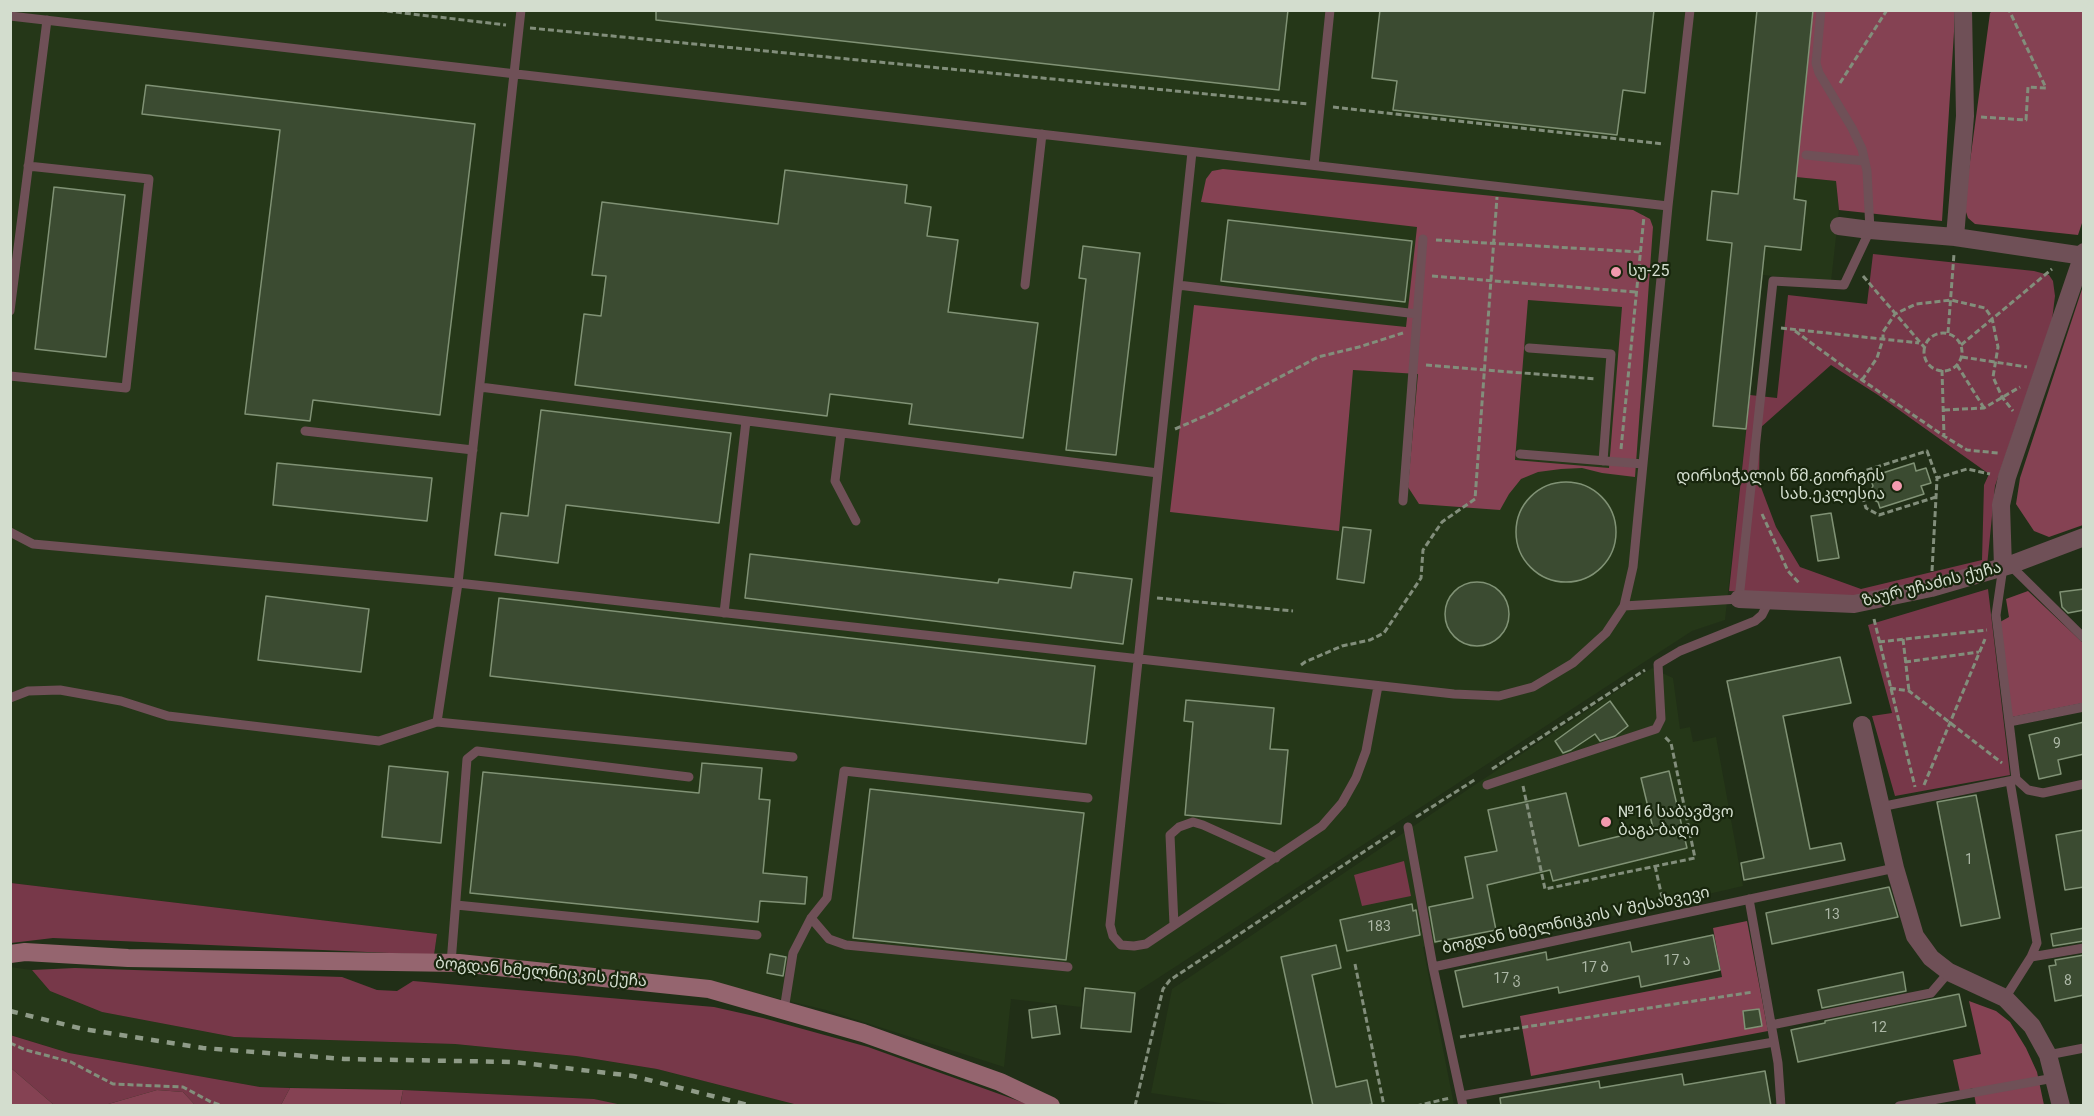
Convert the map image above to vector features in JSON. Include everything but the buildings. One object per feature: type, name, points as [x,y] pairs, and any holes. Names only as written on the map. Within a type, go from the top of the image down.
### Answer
[{"type":"main road","name":"ბოგდან ხმელნიცკის ქუჩა","points":[[10,954],[25,952],[128,958],[451,963],[709,989],[863,1033],[1000,1082],[1051,1106]]},
{"type":"street","points":[[1955,237],[1965,116],[1963,10]]},
{"type":"street","points":[[1839,226],[1955,237],[2080,254],[2007,477],[2001,505],[2007,566]]},
{"type":"street","name":"ზაურ უჩაძის ქუჩა","points":[[1739,599],[1854,604],[1931,588],[2007,566],[2084,537]]},
{"type":"street","points":[[1862,725],[1895,868],[1916,936],[1930,958],[1949,972],[2005,998],[2032,1026],[2048,1055],[2061,1106]]},
{"type":"lane","points":[[437,722],[458,583],[521,10]]},
{"type":"lane","points":[[1314,165],[1330,10]]},
{"type":"lane","points":[[10,532],[33,544],[458,583],[1454,694],[1500,696],[1533,687],[1573,663],[1606,633],[1624,606],[1633,567],[1674,145],[1690,10]]},
{"type":"lane","points":[[1624,606],[1739,599],[1773,281],[1844,285],[1870,230],[1862,149],[1819,73],[1816,63],[1821,10]]},
{"type":"lane","points":[[10,16],[1668,206]]},
{"type":"lane","points":[[10,311],[47,20]]},
{"type":"lane","points":[[1025,285],[1042,134]]},
{"type":"lane","points":[[1192,152],[1110,925],[1113,936],[1121,945],[1146,944],[1322,826],[1342,803],[1356,778],[1366,751],[1378,686]]},
{"type":"lane","points":[[1806,155],[1864,161]]},
{"type":"lane","points":[[10,376],[126,388],[149,179],[28,166]]},
{"type":"lane","points":[[1402,501],[1423,239]]},
{"type":"lane","points":[[1178,285],[1417,314]]},
{"type":"lane","points":[[1529,348],[1611,354],[1603,461]]},
{"type":"lane","points":[[480,387],[1158,473]]},
{"type":"lane","points":[[724,613],[746,421]]},
{"type":"lane","points":[[305,431],[473,450]]},
{"type":"lane","points":[[841,433],[835,481],[856,521]]},
{"type":"lane","points":[[1520,454],[1643,464]]},
{"type":"lane","points":[[2007,566],[2084,638]]},
{"type":"lane","points":[[2005,998],[2031,957],[2037,943],[2014,778],[1996,615],[2007,566]]},
{"type":"lane","points":[[1488,785],[1656,729],[1661,719],[1658,664],[1680,651],[1755,621],[1762,615],[1768,601]]},
{"type":"lane","points":[[10,698],[28,691],[60,690],[121,701],[168,716],[379,741],[437,722],[793,758]]},
{"type":"lane","points":[[2009,722],[2084,707]]},
{"type":"lane","points":[[451,963],[467,759],[477,751],[689,777]]},
{"type":"lane","points":[[784,1010],[793,953],[811,918],[827,898],[844,771],[1088,798]]},
{"type":"lane","points":[[1881,807],[2014,778]]},
{"type":"lane","points":[[2014,778],[2028,790],[2043,793],[2084,784]]},
{"type":"lane","points":[[1174,925],[1170,835],[1179,827],[1193,822],[1203,825],[1275,858]]},
{"type":"lane","points":[[1408,824],[1433,967]]},
{"type":"lane","name":"ბოგდან ხმელნიცკის V შესახვევი","points":[[1462,1101],[1433,967],[1895,868]]},
{"type":"lane","points":[[1749,899],[1774,1042],[1781,1106]]},
{"type":"lane","points":[[456,905],[757,935]]},
{"type":"lane","points":[[811,918],[829,939],[846,945],[1068,967]]},
{"type":"lane","points":[[2031,957],[2084,948]]},
{"type":"lane","points":[[1771,1025],[1931,993],[1949,972]]},
{"type":"lane","points":[[1462,1101],[1774,1042]]},
{"type":"lane","points":[[2048,1055],[2084,1048]]},
{"type":"lane","points":[[1899,1106],[2054,1078]]},
{"type":"path","points":[[378,10],[1320,105],[1674,145]]},
{"type":"path","points":[[1833,95],[1887,10]]},
{"type":"path","points":[[1965,116],[2026,120],[2028,87],[2046,88],[2009,10]]},
{"type":"path","points":[[1290,676],[1305,662],[1342,646],[1371,640],[1384,633],[1421,578],[1423,550],[1442,522],[1475,499],[1498,186]]},
{"type":"path","points":[[1620,462],[1645,202]]},
{"type":"path","points":[[1948,333],[1955,237]]},
{"type":"path","points":[[1423,239],[1640,252]]},
{"type":"path","points":[[1961,345],[1992,318],[2080,254]]},
{"type":"path","points":[[1854,265],[1925,348]]},
{"type":"path","points":[[1420,275],[1636,292]]},
{"type":"path","points":[[1862,380],[1877,358],[1882,332],[1895,314],[1916,304],[1951,300],[1985,308],[1992,318],[1998,347],[1993,377],[2002,398],[2026,422]]},
{"type":"path","points":[[1768,327],[1919,343]]},
{"type":"path","points":[[1162,434],[1214,412],[1318,357],[1416,330]]},
{"type":"path","points":[[1795,330],[1862,380],[1967,450],[2015,454]]},
{"type":"path","points":[[1942,333],[1954,336],[1961,345],[1962,357],[1953,368],[1942,370],[1930,365],[1924,354],[1931,337],[1942,333]]},
{"type":"path","points":[[1962,357],[1995,361],[2043,372]]},
{"type":"path","points":[[1413,364],[1628,382]]},
{"type":"path","points":[[1957,365],[1984,408]]},
{"type":"path","points":[[1942,370],[1944,436]]},
{"type":"path","points":[[1944,410],[1984,408],[2043,372]]},
{"type":"path","points":[[1931,588],[1936,497],[1937,478],[1927,451],[1864,471],[1858,482],[1866,508],[1879,515],[1936,497]]},
{"type":"path","points":[[1937,478],[1967,469],[2007,477]]},
{"type":"path","points":[[1751,487],[1788,571],[1817,604]]},
{"type":"path","points":[[1145,597],[1293,611]]},
{"type":"path","points":[[1873,619],[1918,799]]},
{"type":"path","points":[[1879,642],[1989,629],[1918,799]]},
{"type":"path","points":[[1903,639],[1909,691]]},
{"type":"path","points":[[1905,662],[1979,652]]},
{"type":"path","points":[[1492,768],[1658,664]]},
{"type":"path","points":[[1890,688],[1909,691],[2014,778]]},
{"type":"path","points":[[1521,774],[1545,889],[1695,858],[1671,743],[1656,729]]},
{"type":"path","points":[[1135,1106],[1163,989],[1170,980],[1482,775]]},
{"type":"path","points":[[1655,866],[1666,917]]},
{"type":"path","points":[[1355,964],[1384,1106]]},
{"type":"path","points":[[1449,1038],[1765,990]]},
{"type":"path","points":[[10,1043],[26,1050],[71,1062],[113,1084],[183,1087],[211,1102],[225,1106]]},
{"type":"path","points":[[1416,1106],[1462,1101]]},
{"type":"shaded area","points":[[2077,10],[2083,12],[2084,217],[2078,235],[1975,224],[1968,218],[1964,206],[1990,13],[1992,11]]},
{"type":"shaded area","points":[[11,11],[1813,11],[1796,177],[1836,181],[1839,210],[1831,282],[1763,275],[1725,620],[1692,631],[1135,993],[1082,987],[1081,1007],[1011,999],[1004,1067],[826,1010],[713,983],[434,955],[437,934],[11,883]]},
{"type":"shaded area","points":[[1813,11],[1954,11],[1942,221],[1839,210],[1836,181],[1796,177]]},
{"type":"shaded area","points":[[1223,169],[1633,210],[1650,219],[1653,227],[1635,477],[1582,468],[1561,469],[1538,472],[1521,479],[1500,510],[1419,504],[1408,487],[1418,374],[1353,370],[1339,531],[1170,512],[1194,305],[1406,327],[1417,227],[1201,202],[1206,179],[1212,171]],"holes":[[[1528,300],[1622,307],[1609,468],[1515,460]]]},
{"type":"shaded area","points":[[1873,254],[2034,271],[2049,275],[2053,281],[2055,296],[2052,320],[1995,486],[1987,566],[1851,598],[1729,591],[1750,395],[1777,398],[1788,295],[1867,304]],"holes":[[[1831,365],[1878,395],[1989,474],[1984,485],[1982,560],[1861,589],[1800,567],[1776,527],[1759,482],[1760,428]]]},
{"type":"shaded area","points":[[2083,286],[2083,525],[2049,537],[2034,531],[2016,504],[2020,478]]},
{"type":"shaded area","points":[[1988,589],[2010,775],[1895,796],[1872,716],[1892,713],[1868,625]]},
{"type":"shaded area","points":[[2028,591],[2083,643],[2083,703],[2012,717],[2000,622],[2009,617],[2006,599]]},
{"type":"shaded area","points":[[1652,668],[1673,678],[1680,729],[1690,727],[1693,742],[1716,737],[1743,886],[1504,941],[1502,929],[1423,947],[1454,1105],[1241,1106],[1151,1093],[1172,989]]},
{"type":"shaded area","points":[[1404,861],[1411,896],[1362,906],[1354,875]]},
{"type":"shaded area","points":[[11,883],[437,934],[434,955],[53,938],[11,943]]},
{"type":"shaded area","points":[[1747,921],[1768,1031],[1531,1076],[1520,1016],[1722,977],[1713,928]]},
{"type":"shaded area","points":[[10,967],[32,970],[50,991],[102,1012],[234,1037],[455,1044],[576,1056],[657,1069],[798,1105],[622,1106],[594,1099],[403,1090],[260,1087],[69,1053],[11,1035]]},
{"type":"shaded area","points":[[75,968],[342,977],[377,990],[397,991],[413,981],[714,1007],[868,1047],[1030,1105],[798,1105],[657,1069],[576,1056],[455,1044],[234,1037],[102,1012],[50,991],[32,970]]},
{"type":"shaded area","points":[[1969,1001],[1996,1011],[2010,1022],[2037,1072],[2044,1105],[1976,1105],[1973,1088],[1960,1092],[1953,1060],[1981,1054]]},
{"type":"shaded area","points":[[10,1035],[69,1053],[260,1087],[290,1088],[281,1105],[195,1105],[183,1092],[157,1090],[105,1105],[54,1105],[11,1068]]},
{"type":"shaded area","points":[[11,1068],[54,1105],[11,1105]]},
{"type":"shaded area","points":[[290,1088],[403,1090],[400,1105],[281,1105]]},
{"type":"shaded area","points":[[157,1090],[183,1092],[195,1105],[105,1105]]},
{"type":"shaded area","points":[[403,1090],[594,1099],[622,1105],[400,1106]]},
{"type":"railway","points":[[10,1011],[83,1029],[203,1048],[344,1059],[514,1062],[633,1076],[752,1106]]},
{"type":"place","name":"სუ-25","points":[[1616,272]]},
{"type":"place","name":"დირსიჭალის წმ.გიორგის სახ.ეკლესია","points":[[1897,486]]},
{"type":"place","name":"№16 საბავშვო ბაგა-ბაღი","points":[[1606,822]]}]
